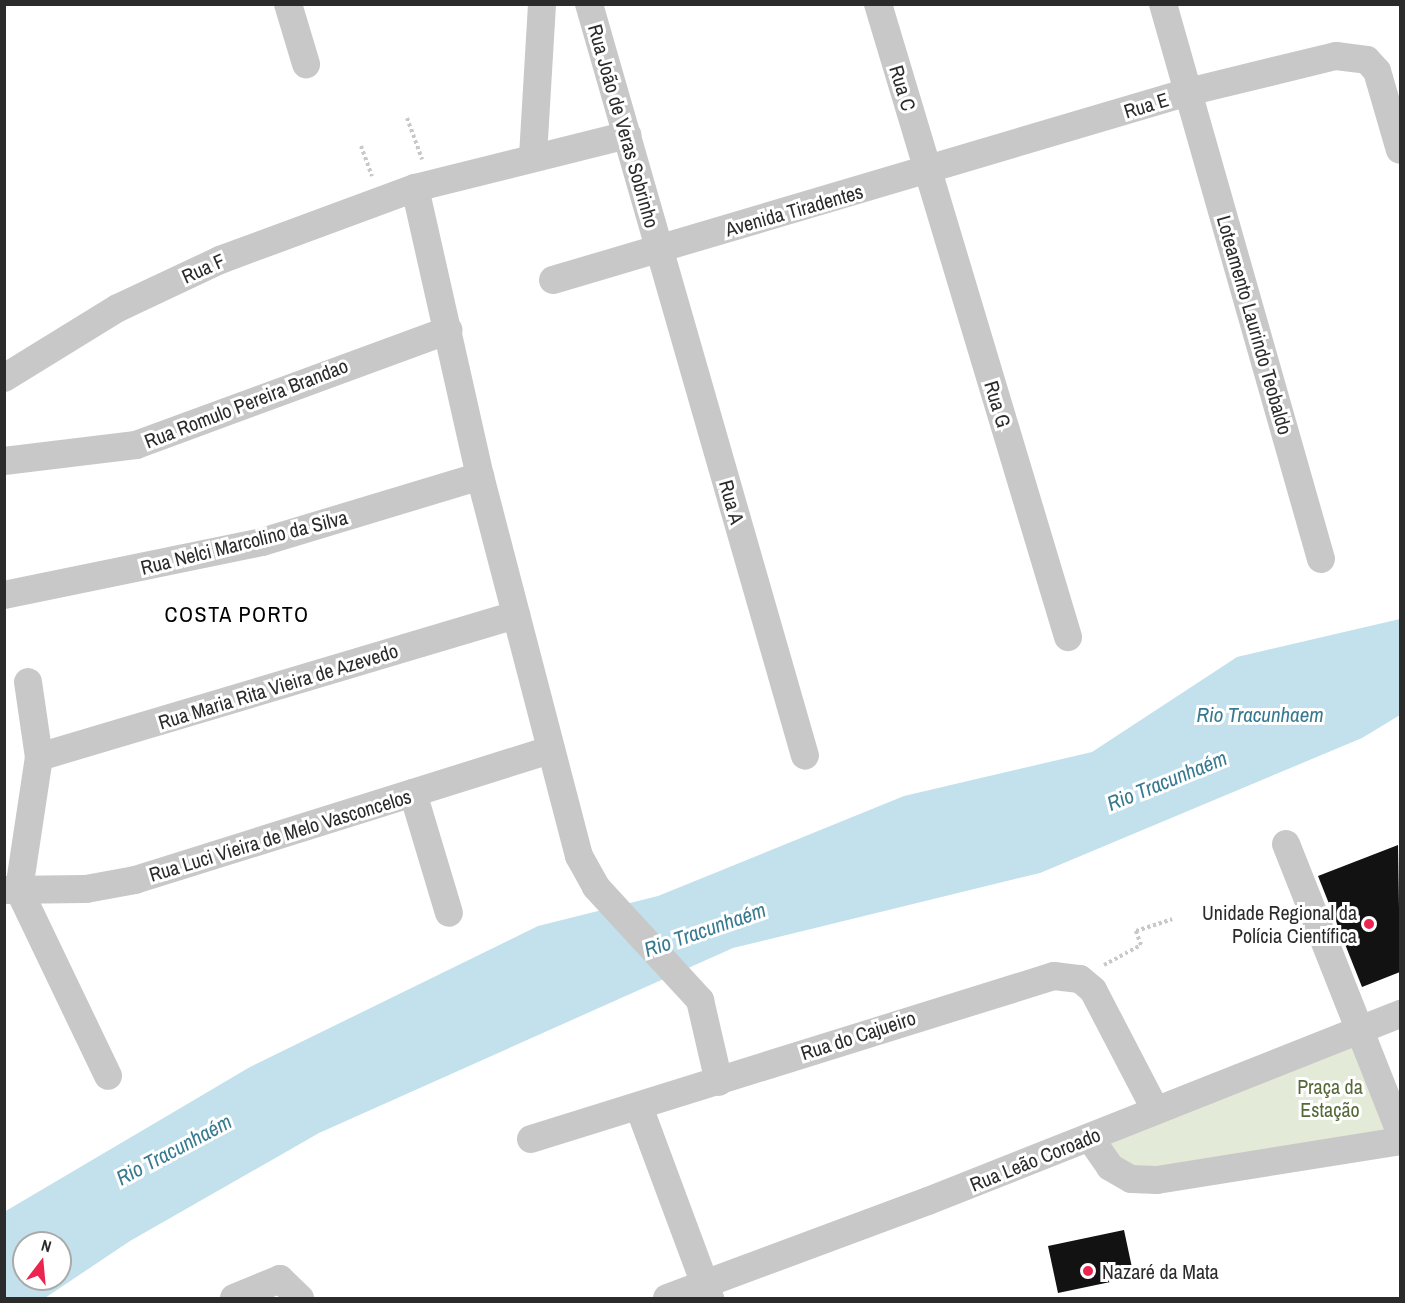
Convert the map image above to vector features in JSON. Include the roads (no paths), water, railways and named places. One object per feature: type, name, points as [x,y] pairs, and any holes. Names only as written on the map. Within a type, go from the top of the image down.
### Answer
[{"type":"street","points":[[288,4],[306,64]]},
{"type":"street","points":[[533,156],[542,4]]},
{"type":"street","name":"Rua João de Veras Sobrinho","points":[[589,4],[660,249]]},
{"type":"street","name":"Rua C","points":[[878,4],[928,172]]},
{"type":"street","name":"Loteamento Laurindo Teobaldo","points":[[1163,4],[1321,559]]},
{"type":"street","name":"Rua E","points":[[928,172],[1188,92],[1336,56],[1367,60],[1386,90],[1401,150]]},
{"type":"street","name":"Rua F","points":[[4,378],[164,285],[415,188],[533,156],[628,135]]},
{"type":"street","name":"Avenida Tiradentes","points":[[553,279],[928,172]]},
{"type":"street","name":"Rua G","points":[[928,172],[1068,637]]},
{"type":"street","points":[[415,188],[480,476],[582,864],[607,898],[700,1000],[718,1082]]},
{"type":"street","name":"Rua A","points":[[660,249],[805,756]]},
{"type":"street","name":"Rua Romulo Pereira Brandao","points":[[4,461],[136,445],[448,330]]},
{"type":"street","name":"Rua Nelci Marcolino da Silva","points":[[4,595],[262,542],[480,476]]},
{"type":"street","name":"Rua Maria Rita Vieira de Azevedo","points":[[39,757],[516,615]]},
{"type":"street","points":[[28,682],[39,757],[12,890],[108,1076]]},
{"type":"street","name":"Rua Luci Vieira de Melo Vasconcelos","points":[[12,890],[86,889],[135,880],[551,750]]},
{"type":"street","points":[[413,794],[449,913]]},
{"type":"street","points":[[1286,844],[1401,1132]]},
{"type":"street","name":"Rua do Cajueiro","points":[[531,1139],[639,1107],[1018,985],[1054,976],[1080,978],[1102,1005],[1156,1111]]},
{"type":"street","name":"Rua Leão Coroado","points":[[667,1299],[707,1291],[1401,1014]]},
{"type":"street","points":[[639,1107],[707,1291]]},
{"type":"street","points":[[1090,1138],[1110,1167],[1131,1179],[1157,1180],[1401,1141]]},
{"type":"street","points":[[234,1299],[280,1279],[300,1299]]},
{"type":"water","name":"Rio Tracunhaem","points":[[1400,619],[1400,715],[1362,738],[1040,873],[733,948],[319,1133],[130,1241],[72,1280],[72,1231],[12,1231],[12,1291],[55,1291],[45,1298],[5,1298],[4,1212],[250,1067],[538,926],[658,896],[904,796],[1092,752],[1237,657]]},
{"type":"place","name":"Unidade Regional da Polícia Científica","points":[[1369,924]]},
{"type":"place","name":"Nazaré da Mata","points":[[1088,1271]]},
{"type":"district","name":"COSTA PORTO","points":[[237,615]]},
{"type":"water label","name":"Rio Tracunhaém","points":[[1167,781]]},
{"type":"water label","name":"Rio Tracunhaém","points":[[705,930]]},
{"type":"water label","name":"Rio Tracunhaém","points":[[174,1150]]},
{"type":"park label","name":"Praça da Estação","points":[[1330,1098]]}]
